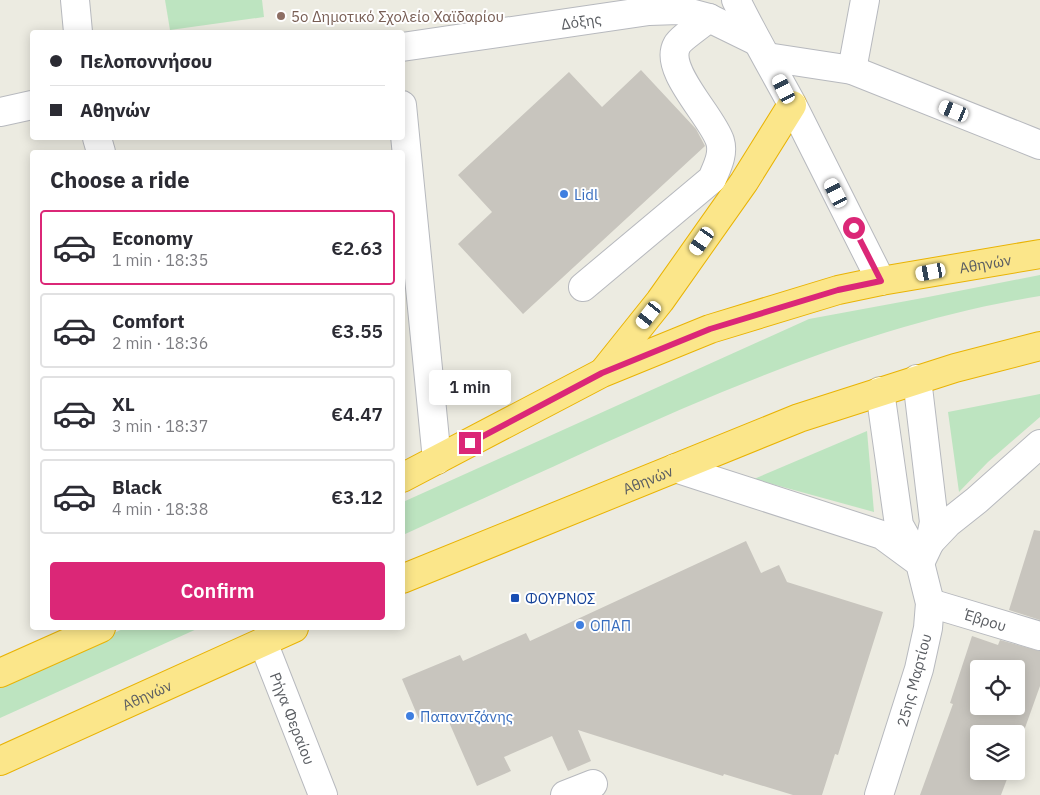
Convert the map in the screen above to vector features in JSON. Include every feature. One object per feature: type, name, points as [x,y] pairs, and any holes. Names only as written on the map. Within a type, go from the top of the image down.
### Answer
[{"type":"highway","points":[[602,373],[660,301],[744,182],[792,105]]},
{"type":"highway","name":"Αθηνών","points":[[405,476],[602,373],[710,329],[829,293],[881,281],[1040,254]]},
{"type":"highway","name":"Αθηνών","points":[[405,578],[799,418],[917,379],[1040,346]]},
{"type":"highway","points":[[0,673],[97,630]]},
{"type":"highway","name":"Αθηνών","points":[[0,761],[290,630]]},
{"type":"street","points":[[75,0],[78,30]]},
{"type":"street","points":[[736,0],[792,105],[881,281]]},
{"type":"street","points":[[852,70],[864,0]]},
{"type":"street","name":"Δόξης","points":[[405,47],[649,11],[679,10],[710,18],[762,49]]},
{"type":"street","points":[[583,287],[712,179],[720,162],[720,142],[711,123],[678,73],[674,58],[677,44],[710,18]]},
{"type":"street","points":[[762,49],[852,70],[1040,146]]},
{"type":"street","points":[[0,112],[30,106]]},
{"type":"street","points":[[405,134],[438,460]]},
{"type":"street","name":"25ης Μαρτίου","points":[[879,795],[919,669],[928,628],[930,603],[925,552],[934,522],[917,379]]},
{"type":"street","name":"25ης Μαρτίου","points":[[880,391],[899,525],[925,552]]},
{"type":"street","points":[[675,468],[925,552],[948,523],[1040,444]]},
{"type":"street","name":"Έβρου","points":[[930,603],[1040,636]]},
{"type":"street","name":"Ρήγα Φεραίου","points":[[264,642],[322,795]]},
{"type":"street","points":[[565,795],[593,784]]},
{"type":"green space","points":[[165,0],[262,0],[264,17],[170,30]]},
{"type":"green space","points":[[1040,275],[1040,296],[982,307],[926,321],[814,356],[651,422],[405,534],[405,501],[809,319]]},
{"type":"green space","points":[[1040,394],[1040,417],[988,462],[959,492],[948,412]]},
{"type":"green space","points":[[867,431],[874,512],[754,479]]},
{"type":"green space","points":[[121,630],[195,630],[0,718],[0,684]]},
{"type":"building","name":"Lidl","points":[[641,70],[696,129],[705,146],[523,314],[458,244],[492,212],[458,175],[569,72],[602,107]]},
{"type":"building","points":[[1034,530],[1040,531],[1040,620],[1009,610]]},
{"type":"building","points":[[746,541],[761,573],[779,565],[787,582],[883,612],[838,755],[835,754],[822,795],[793,795],[724,774],[723,776],[578,730],[591,761],[568,771],[552,736],[504,757],[511,771],[477,786],[445,713],[421,724],[402,679],[460,655],[463,661],[526,633],[530,641]]},
{"type":"building","points":[[972,636],[998,645],[1000,640],[1040,651],[1040,686],[1025,728],[1025,725],[970,725],[970,780],[1007,780],[1001,795],[920,795],[953,704],[950,703]]},
{"type":"place","name":"5ο Δημοτικό Σχολείο Χαϊδαρίου","points":[[281,16]]},
{"type":"place","name":"Lidl","points":[[564,194]]},
{"type":"place","name":"ΦΟΥΡΝΟΣ","points":[[515,598]]},
{"type":"place","name":"ΟΠΑΠ","points":[[580,625]]},
{"type":"place","name":"Παπαντζάνης","points":[[410,716]]},
{"type":"route","points":[[470,443],[602,373],[710,329],[838,290],[881,281],[854,228]]}]
